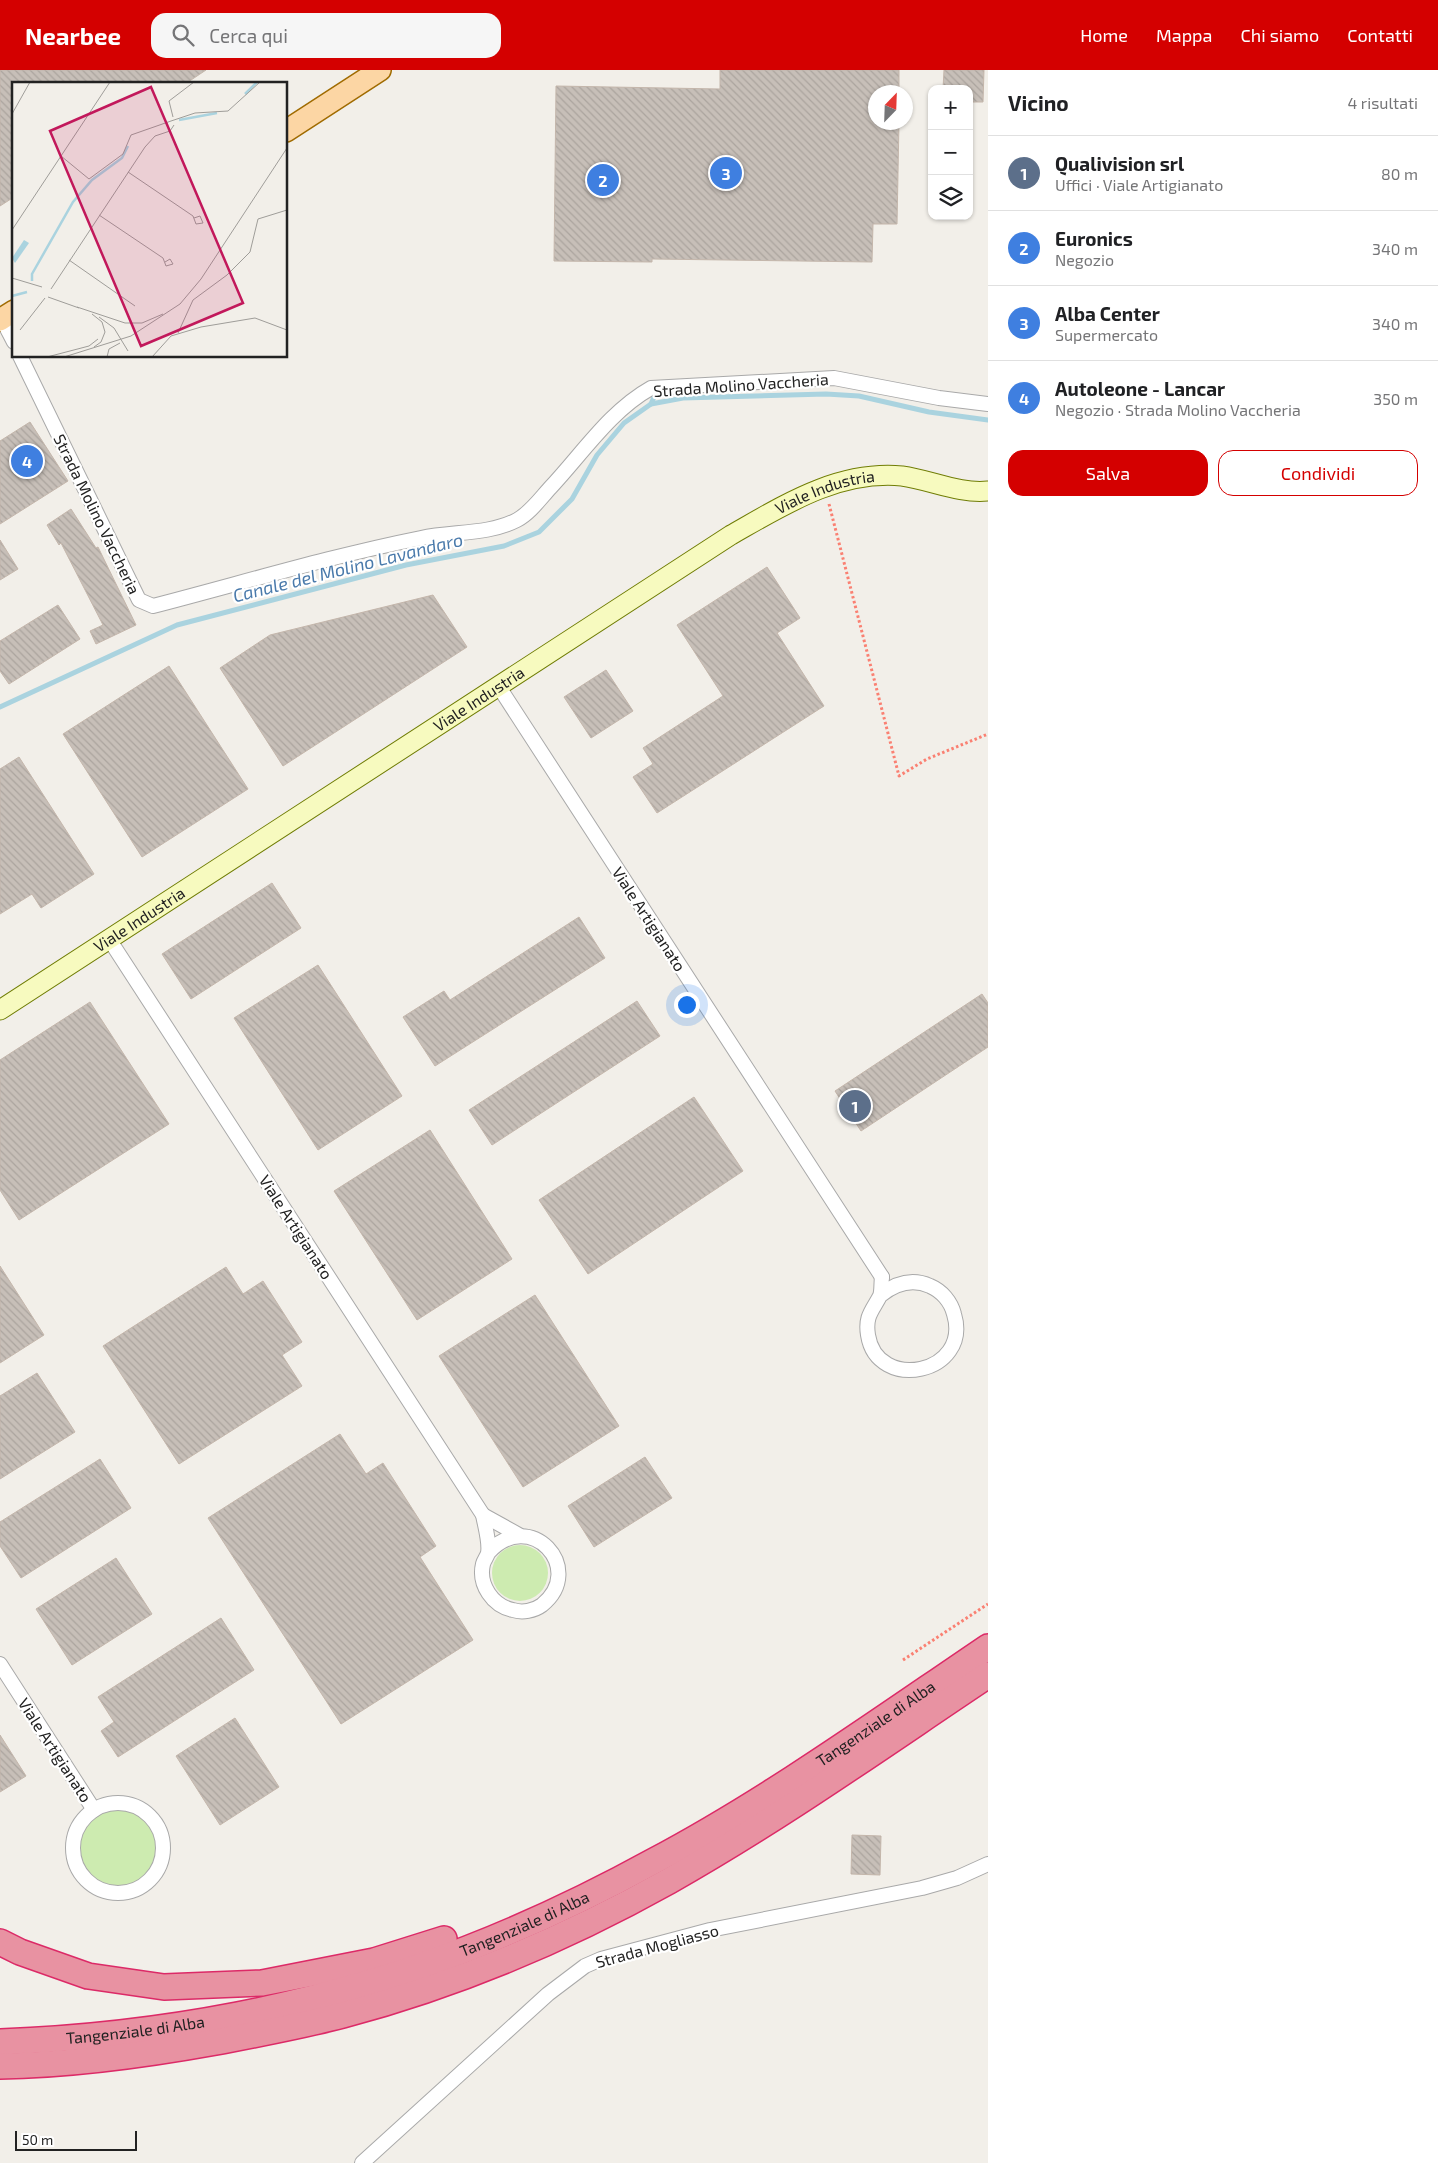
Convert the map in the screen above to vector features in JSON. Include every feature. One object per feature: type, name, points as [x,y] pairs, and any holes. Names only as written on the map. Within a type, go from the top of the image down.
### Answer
[{"type":"highway","name":"Tangenziale di Alba","points":[[0,2042],[51,2040],[198,2022],[343,1989],[466,1949],[563,1908],[624,1877],[726,1820],[988,1647]]},
{"type":"highway","name":"Tangenziale di Alba","points":[[0,2066],[52,2065],[118,2058],[278,2030],[344,2014],[482,1969],[577,1927],[667,1882],[743,1837],[988,1675]]},
{"type":"highway","points":[[0,1942],[20,1952],[88,1976],[164,1986],[262,1983],[374,1961],[472,1931],[549,1900],[624,1877]]},
{"type":"main road","points":[[288,130],[380,70]]},
{"type":"street","points":[[5,317],[12,336]]},
{"type":"street","name":"Strada Molino Vaccheria","points":[[21,358],[139,600],[153,606],[346,555],[423,537],[494,529],[518,519],[534,506],[612,417],[635,397],[651,388],[834,378],[939,398],[988,404]]},
{"type":"street","name":"Viale Industria","points":[[0,1010],[732,535],[771,512],[824,487],[847,479],[884,475],[921,479],[965,491],[988,491]]},
{"type":"street","name":"Viale Artigianato","points":[[498,687],[882,1277]]},
{"type":"street","name":"Viale Artigianato","points":[[109,939],[483,1516]]},
{"type":"street","points":[[880,1295],[882,1277],[902,1283]]},
{"type":"street","points":[[917,1282],[931,1286],[944,1295],[954,1314],[956,1337],[950,1350],[940,1361],[927,1369],[912,1371],[897,1368],[884,1361],[874,1350],[868,1336],[867,1321],[872,1307],[880,1295],[890,1287],[902,1283],[917,1282]]},
{"type":"street","points":[[483,1516],[519,1535],[532,1537],[543,1543],[552,1552],[557,1563],[559,1576],[556,1588],[549,1599],[539,1607],[528,1611],[515,1611],[503,1607],[493,1600],[486,1589],[482,1577],[483,1564],[488,1553],[496,1544],[507,1538],[519,1535]]},
{"type":"street","points":[[483,1516],[488,1553]]},
{"type":"street","name":"Viale Artigianato","points":[[0,1664],[94,1810]]},
{"type":"street","points":[[122,1803],[136,1807],[148,1815],[157,1827],[162,1841],[162,1856],[157,1869],[148,1881],[136,1889],[121,1893],[106,1891],[93,1885],[82,1875],[75,1862],[73,1847],[75,1833],[82,1820],[94,1810],[107,1804],[122,1803]]},
{"type":"street","name":"Strada Mogliasso","points":[[362,2163],[548,1994],[585,1966],[601,1959],[710,1930],[922,1888],[957,1878],[988,1864]]},
{"type":"path","points":[[824,487],[899,776],[927,759],[988,734]]},
{"type":"path","points":[[903,1660],[988,1604]]},
{"type":"green space","points":[[520,1545],[531,1547],[540,1553],[546,1562],[548,1573],[546,1584],[540,1593],[531,1599],[520,1601],[509,1599],[500,1593],[494,1584],[492,1573],[494,1562],[500,1553],[509,1547]]},
{"type":"green space","points":[[120,1809],[135,1812],[148,1821],[157,1834],[160,1849],[157,1864],[148,1877],[135,1886],[120,1889],[105,1886],[92,1877],[83,1864],[80,1849],[83,1834],[92,1821],[105,1812]]},
{"type":"building","points":[[0,70],[206,70],[188,82],[12,82],[12,198],[0,206]]},
{"type":"building","points":[[720,70],[899,70],[899,85],[868,85],[868,130],[899,130],[897,224],[873,224],[872,262],[652,259],[652,262],[554,261],[556,86],[720,89]]},
{"type":"building","points":[[944,70],[984,70],[983,102],[973,102],[973,85],[943,85]]},
{"type":"building","points":[[30,422],[68,481],[0,524],[0,441]]},
{"type":"building","points":[[71,509],[96,548],[98,547],[136,625],[96,644],[90,631],[103,625],[61,543],[59,545],[47,525]]},
{"type":"building","points":[[0,540],[18,569],[0,580]]},
{"type":"building","points":[[767,567],[800,618],[777,633],[824,706],[657,813],[633,777],[653,764],[643,748],[723,696],[677,625]]},
{"type":"building","points":[[433,595],[467,647],[283,766],[220,668],[270,635]]},
{"type":"building","points":[[58,605],[80,639],[9,684],[0,671],[0,641]]},
{"type":"building","points":[[169,666],[248,789],[142,857],[63,734]]},
{"type":"building","points":[[606,670],[633,711],[591,738],[564,697]]},
{"type":"building","points":[[19,757],[94,874],[41,908],[32,894],[0,914],[0,769]]},
{"type":"building","points":[[272,883],[301,928],[191,999],[162,954]]},
{"type":"building","points":[[579,917],[605,958],[435,1066],[403,1017],[444,991],[450,1000]]},
{"type":"building","points":[[318,965],[402,1096],[318,1150],[234,1018]]},
{"type":"building","points":[[982,994],[988,1003],[988,1047],[861,1131],[835,1091]]},
{"type":"building","points":[[637,1001],[660,1036],[492,1145],[469,1110]]},
{"type":"building","points":[[90,1002],[169,1124],[19,1220],[0,1190],[0,1060]]},
{"type":"building","points":[[694,1097],[743,1171],[588,1274],[539,1200]]},
{"type":"building","points":[[430,1130],[512,1259],[417,1320],[334,1191]]},
{"type":"building","points":[[0,1266],[44,1335],[0,1363]]},
{"type":"building","points":[[226,1267],[243,1294],[263,1281],[302,1342],[282,1355],[302,1386],[179,1464],[103,1346]]},
{"type":"building","points":[[535,1295],[619,1426],[523,1487],[439,1356]]},
{"type":"building","points":[[37,1373],[75,1432],[0,1479],[0,1396]]},
{"type":"building","points":[[340,1434],[366,1474],[383,1463],[436,1546],[420,1557],[473,1640],[341,1724],[208,1518]]},
{"type":"building","points":[[645,1457],[672,1498],[594,1547],[568,1506]]},
{"type":"building","points":[[100,1459],[131,1508],[21,1578],[0,1546],[0,1522]]},
{"type":"building","points":[[116,1558],[152,1614],[72,1665],[36,1609]]},
{"type":"building","points":[[221,1618],[254,1670],[118,1757],[101,1731],[114,1722],[98,1697]]},
{"type":"building","points":[[235,1718],[279,1787],[220,1825],[176,1756]]},
{"type":"building","points":[[0,1735],[26,1776],[0,1792]]},
{"type":"building","points":[[852,1835],[881,1836],[880,1875],[851,1874]]},
{"type":"waterway","points":[[651,404],[683,398],[826,394],[859,396],[929,412],[988,420]]},
{"type":"waterway","name":"Canale del Molino Lavandaro","points":[[0,707],[177,625],[406,565],[504,546],[539,532],[572,499],[597,455],[624,423],[651,404],[654,397]]},
{"type":"place","name":"Alba Center","points":[[726,173]]},
{"type":"place","name":"Euronics","points":[[603,180]]},
{"type":"place","name":"Autoleone - Lancar","points":[[27,461]]},
{"type":"place","name":"Qualivision srl","points":[[855,1106]]}]
